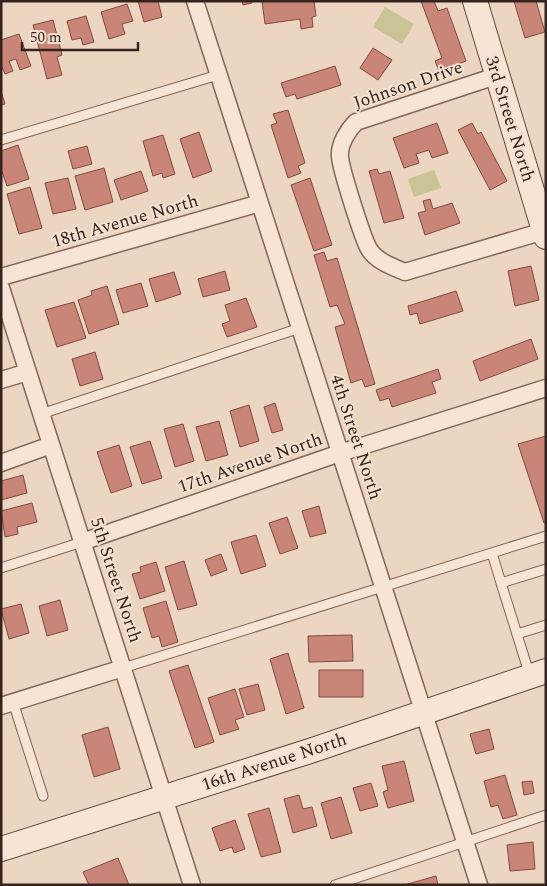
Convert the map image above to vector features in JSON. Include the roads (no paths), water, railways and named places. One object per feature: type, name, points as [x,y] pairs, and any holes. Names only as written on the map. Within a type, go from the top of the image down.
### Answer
[{"type":"main road","name":"3rd Street North","points":[[475,1],[545,234]]},
{"type":"main road","name":"16th Avenue North","points":[[1,849],[424,712],[538,673]]},
{"type":"street","name":"4th Street North","points":[[194,1],[479,885]]},
{"type":"street","name":"Johnson Drive","points":[[496,76],[356,122],[347,132],[340,156],[350,194],[369,250],[383,262],[404,272],[545,234]]},
{"type":"street","name":"18th Avenue North","points":[[1,277],[260,203]]},
{"type":"street","name":"5th Street North","points":[[1,288],[192,885]]},
{"type":"street","points":[[1,380],[28,372]]},
{"type":"street","name":"17th Avenue North","points":[[82,542],[340,453],[546,388]]},
{"type":"street","points":[[1,464],[51,445]]},
{"type":"street","points":[[7,704],[122,668]]},
{"type":"lane","points":[[1,140],[218,75]]},
{"type":"lane","points":[[41,414],[300,328]]},
{"type":"lane","points":[[122,668],[546,536]]},
{"type":"lane","points":[[1,568],[82,542]]},
{"type":"lane","points":[[492,553],[517,634],[538,673]]},
{"type":"lane","points":[[501,583],[546,568]]},
{"type":"lane","points":[[517,634],[546,625]]},
{"type":"lane","points":[[7,704],[43,796]]},
{"type":"lane","points":[[335,885],[546,815]]}]
